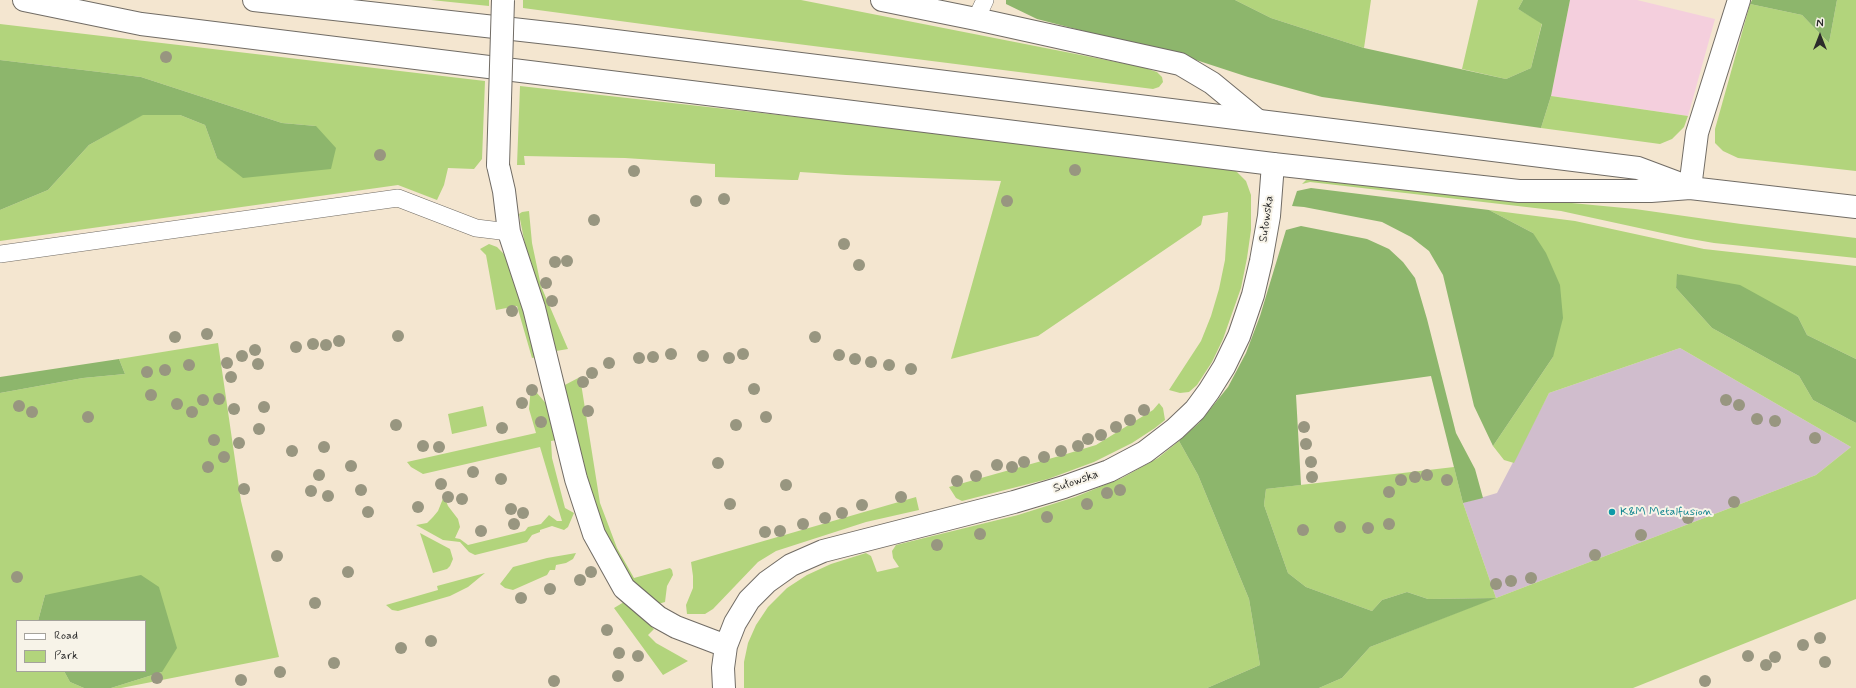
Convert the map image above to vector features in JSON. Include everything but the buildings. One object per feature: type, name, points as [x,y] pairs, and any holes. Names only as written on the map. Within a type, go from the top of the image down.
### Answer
[{"type":"main road","points":[[24,0],[141,24],[1274,164],[1519,191],[1652,192],[1690,188],[1856,207]]},
{"type":"main road","points":[[254,0],[575,36],[1638,168],[1690,188]]},
{"type":"main road","points":[[503,0],[498,165],[504,191],[509,232],[534,308],[576,479],[594,534],[607,560],[624,588],[658,617],[676,627],[726,646]]},
{"type":"main road","points":[[882,0],[981,9],[1180,64],[1212,83],[1257,120]]},
{"type":"main road","points":[[1690,188],[1697,133],[1739,0]]},
{"type":"main road","name":"Sułowska","points":[[724,688],[723,668],[726,646],[735,623],[749,600],[767,582],[791,565],[823,551],[1014,502],[1064,487],[1109,471],[1145,452],[1175,429],[1195,410],[1224,367],[1239,336],[1253,295],[1270,216],[1274,164]]},
{"type":"lane","points":[[0,254],[398,198],[476,228],[509,232]]},
{"type":"shaded area","points":[[1570,0],[1637,0],[1715,19],[1688,116],[1551,96]]},
{"type":"shaded area","points":[[1680,348],[1851,447],[1816,475],[1496,598],[1463,503],[1497,493],[1549,393]]},
{"type":"green space","points":[[431,0],[489,0],[489,6]]},
{"type":"green space","points":[[523,0],[801,0],[1142,67],[1157,72],[1162,77],[1163,82],[1159,87],[1153,89],[687,30],[523,8]]},
{"type":"green space","points":[[1006,0],[1235,0],[1271,18],[1364,48],[1506,79],[1531,68],[1542,24],[1518,9],[1523,0],[1570,0],[1551,96],[1541,128],[1322,97],[1248,77],[1196,60],[1037,19],[1006,4]]},
{"type":"green space","points":[[1235,0],[1371,0],[1364,48],[1271,18]]},
{"type":"green space","points":[[1478,0],[1523,0],[1518,9],[1542,23],[1531,68],[1506,79],[1462,69]]},
{"type":"green space","points":[[1752,0],[1837,0],[1829,43],[1802,15],[1750,4]]},
{"type":"green space","points":[[1837,0],[1856,0],[1856,171],[1738,158],[1723,151],[1715,143],[1715,129],[1750,4],[1802,15],[1829,43]]},
{"type":"green space","points":[[0,24],[485,81],[482,159],[474,169],[448,168],[444,185],[437,200],[398,185],[0,241],[0,210],[48,190],[89,145],[142,115],[180,115],[205,125],[217,158],[316,126],[282,123],[141,77],[0,60]]},
{"type":"green space","points":[[0,60],[141,77],[282,123],[316,126],[336,148],[331,169],[243,178],[217,158],[205,125],[180,115],[143,115],[89,145],[48,190],[0,210]]},
{"type":"green space","points":[[520,86],[1227,165],[1246,181],[1251,195],[1251,230],[1241,288],[1223,339],[1212,362],[1197,385],[1189,392],[1180,393],[1169,390],[1201,341],[1211,316],[1219,289],[1225,260],[1228,212],[1203,216],[1201,225],[1038,336],[951,359],[1001,181],[800,172],[798,180],[715,177],[715,164],[625,158],[524,156],[525,165],[517,165]]},
{"type":"green space","points":[[1551,96],[1688,116],[1684,127],[1672,139],[1660,144],[1541,128]]},
{"type":"green space","points":[[1308,178],[1635,209],[1856,238],[1856,258],[1714,243],[1561,211],[1310,182],[1302,184]]},
{"type":"green space","points":[[1311,188],[1489,210],[1533,233],[1546,253],[1560,285],[1563,318],[1553,357],[1493,446],[1474,406],[1443,275],[1429,251],[1411,237],[1382,222],[1292,206],[1297,191]]},
{"type":"green space","points":[[1489,210],[1575,221],[1704,249],[1856,266],[1856,359],[1807,335],[1798,317],[1678,274],[1676,288],[1712,328],[1799,376],[1813,400],[1856,423],[1856,599],[1633,688],[1319,688],[1342,678],[1370,647],[1494,598],[1428,599],[1407,592],[1382,600],[1372,611],[1306,587],[1288,573],[1264,505],[1266,489],[1454,467],[1463,503],[1496,598],[1816,475],[1851,447],[1680,348],[1549,393],[1514,463],[1504,460],[1493,446],[1553,357],[1533,233]]},
{"type":"green space","points":[[529,211],[532,243],[541,286],[568,349],[556,351],[528,260],[519,214]]},
{"type":"green space","points":[[1301,226],[1367,239],[1389,249],[1403,262],[1415,278],[1456,433],[1475,469],[1483,498],[1463,503],[1431,376],[1296,395],[1301,485],[1266,489],[1264,505],[1288,573],[1306,587],[1372,611],[1382,600],[1407,592],[1428,599],[1496,598],[1370,647],[1342,678],[1319,688],[1207,688],[1260,665],[1249,599],[1198,475],[1179,441],[1199,423],[1228,387],[1246,353],[1260,316],[1286,230]]},
{"type":"green space","points":[[489,244],[497,247],[507,257],[523,305],[537,357],[532,358],[517,306],[496,310],[486,255],[480,249]]},
{"type":"green space","points":[[1677,274],[1740,285],[1798,317],[1807,335],[1856,359],[1856,423],[1813,400],[1799,376],[1712,328],[1676,288]]},
{"type":"green space","points":[[218,343],[241,501],[279,657],[121,688],[111,688],[162,672],[159,587],[45,595],[38,620],[16,620],[16,672],[65,672],[70,682],[84,688],[0,688],[0,393],[83,378],[125,374],[119,359]]},
{"type":"green space","points":[[119,359],[125,374],[83,378],[0,393],[0,377]]},
{"type":"green space","points":[[580,377],[600,503],[617,548],[634,578],[670,568],[672,570],[673,575],[667,586],[665,602],[658,604],[633,586],[602,531],[561,387]]},
{"type":"green space","points":[[531,386],[549,407],[557,440],[551,441],[552,458],[565,508],[574,513],[568,527],[564,530],[552,526],[540,530],[540,532],[532,535],[527,542],[475,555],[469,552],[460,542],[443,540],[416,525],[427,523],[433,517],[438,511],[444,496],[448,506],[458,519],[460,527],[455,538],[460,539],[468,545],[525,531],[528,527],[541,524],[549,515],[557,521],[562,521],[540,447],[423,474],[411,467],[407,462],[536,433],[529,409]]},
{"type":"green space","points":[[1159,403],[1163,408],[1165,420],[1132,443],[1094,462],[1048,479],[962,501],[956,498],[949,487],[1096,445],[1153,410]]},
{"type":"green space","points":[[483,406],[487,426],[452,434],[448,414]]},
{"type":"green space","points":[[1179,441],[1198,475],[1249,599],[1260,665],[1207,688],[744,688],[744,662],[748,643],[756,625],[768,607],[787,588],[807,575],[831,564],[866,553],[871,556],[877,572],[899,567],[893,558],[892,551],[896,545],[1018,515],[1075,497],[1122,478],[1158,458]]},
{"type":"green space","points":[[916,497],[919,510],[866,522],[776,551],[758,562],[713,609],[705,614],[687,614],[686,605],[693,588],[691,562]]},
{"type":"green space","points":[[420,533],[450,549],[453,559],[447,569],[433,573]]},
{"type":"green space","points":[[576,553],[573,559],[566,563],[556,565],[555,570],[550,570],[547,575],[513,590],[505,588],[500,584],[513,567],[547,558]]},
{"type":"green space","points":[[485,573],[468,587],[450,596],[398,611],[392,610],[386,605],[438,590],[437,586]]},
{"type":"green space","points":[[141,575],[159,587],[177,648],[162,672],[111,688],[84,688],[70,682],[65,672],[146,672],[146,620],[38,620],[45,595]]},
{"type":"green space","points":[[624,602],[654,629],[648,635],[656,643],[688,661],[663,675],[614,608]]},
{"type":"place","name":"K&M Metalfusion","points":[[1612,512]]}]
